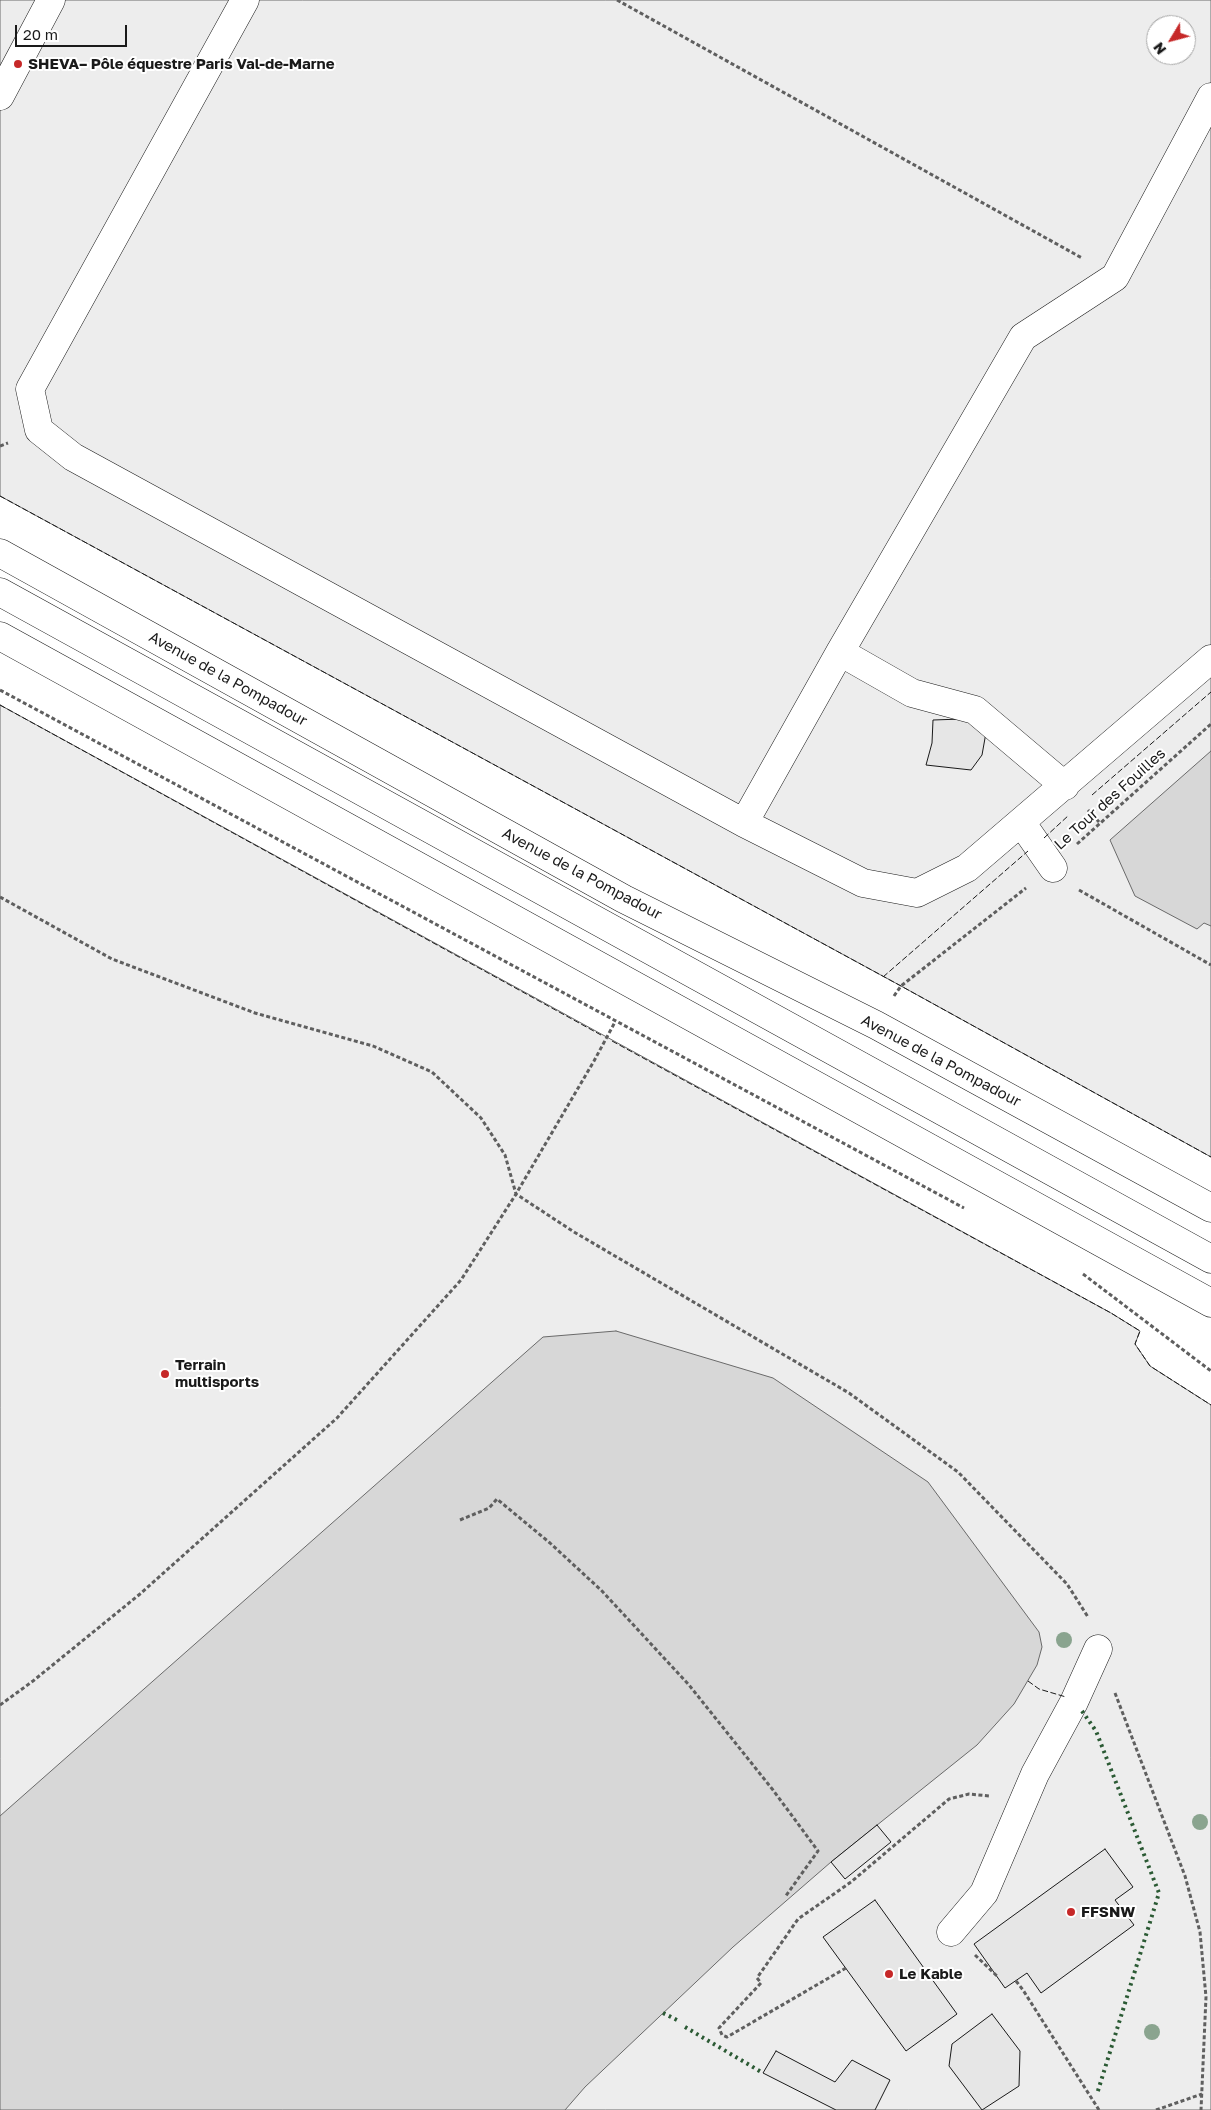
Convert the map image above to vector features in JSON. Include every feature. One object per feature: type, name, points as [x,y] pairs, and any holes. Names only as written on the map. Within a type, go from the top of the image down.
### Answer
[{"type":"main road","points":[[0,96],[51,0]]},
{"type":"main road","points":[[245,0],[30,389],[39,430],[73,457],[744,823],[863,883],[917,893],[967,868],[1211,659]]},
{"type":"main road","points":[[744,823],[840,652],[1023,337],[1115,277],[1211,97]]},
{"type":"main road","name":"Avenue de la Pompadour","points":[[0,553],[624,899],[876,1026],[1211,1208]]},
{"type":"main road","name":"Avenue de la Pompadour","points":[[0,592],[1211,1259]]},
{"type":"main road","points":[[0,636],[1211,1303]]},
{"type":"main road","points":[[840,652],[912,693],[975,710],[1065,786]]},
{"type":"main road","points":[[1021,822],[1052,868]]},
{"type":"main road","points":[[951,1932],[984,1893],[1035,1774],[1074,1702],[1098,1649]]},
{"type":"path","points":[[617,0],[1115,277]]},
{"type":"path","points":[[0,690],[971,1212]]},
{"type":"path","name":"Le Tour des Fouilles","points":[[1211,724],[1099,822],[1052,868],[1080,891],[1211,964]]},
{"type":"path","points":[[876,1026],[901,986],[1052,868]]},
{"type":"path","points":[[0,897],[112,959],[255,1013],[373,1046],[432,1072],[481,1118],[505,1155],[516,1194],[574,1232],[849,1394],[958,1472],[1067,1584],[1092,1623],[1098,1649],[1185,1876],[1200,1932],[1206,1997],[1201,2110]]},
{"type":"path","points":[[0,1704],[33,1681],[140,1594],[337,1418],[461,1280],[516,1194],[615,1022]]},
{"type":"path","points":[[1083,1273],[1211,1371]]},
{"type":"path","points":[[460,1520],[489,1508],[496,1499],[550,1543],[602,1591],[689,1685],[773,1790],[818,1851],[785,1898]]},
{"type":"path","points":[[846,1968],[727,2038],[722,2035],[718,2028],[761,1983],[757,1978],[798,1920],[851,1882],[949,1799],[969,1794],[991,1797],[1018,1813]]},
{"type":"path","points":[[1016,1981],[1099,2110]]},
{"type":"path","points":[[1156,2110],[1202,2094]]},
{"type":"shaded area","points":[[0,0],[1211,0],[1211,1157],[901,986],[0,496]]},
{"type":"shaded area","points":[[0,705],[1111,1313],[1140,1331],[1135,1344],[1150,1366],[1211,1405],[1211,2110],[0,2110]]},
{"type":"shaded area","points":[[1211,751],[1211,926],[1204,923],[1197,929],[1135,896],[1110,840]]},
{"type":"shaded area","points":[[616,1331],[773,1378],[928,1482],[1039,1632],[1042,1647],[1037,1665],[1014,1704],[977,1745],[831,1862],[733,1947],[585,2087],[565,2110],[0,2110],[0,1816],[543,1337]]},
{"type":"building","points":[[962,719],[987,727],[982,755],[971,770],[926,765],[932,743],[933,720]]},
{"type":"building","points":[[877,1825],[891,1842],[845,1879],[831,1862]]},
{"type":"building","name":"FFSNW","points":[[1105,1849],[1133,1887],[1115,1900],[1134,1925],[1041,1993],[1027,1973],[1005,1988],[974,1944]]},
{"type":"building","name":"Le Kable","points":[[875,1900],[957,2014],[906,2051],[823,1937]]},
{"type":"building","points":[[992,2014],[1020,2051],[1019,2086],[982,2110],[949,2066],[952,2044]]},
{"type":"building","points":[[776,2051],[835,2082],[852,2060],[890,2080],[875,2110],[836,2110],[763,2073]]},
{"type":"hedge","points":[[1082,1711],[1096,1731],[1159,1893],[1097,2094]]},
{"type":"hedge","points":[[663,2013],[677,2020]]},
{"type":"hedge","points":[[685,2027],[763,2073]]},
{"type":"fence","points":[[0,496],[901,986],[1211,1157]]},
{"type":"fence","points":[[1092,795],[1211,692]]},
{"type":"fence","points":[[0,705],[601,1035]]},
{"type":"fence","points":[[1044,838],[1069,815]]},
{"type":"fence","points":[[883,977],[1028,851]]},
{"type":"fence","points":[[612,1041],[1111,1313],[1140,1331],[1135,1344],[1150,1366],[1211,1405]]},
{"type":"fence","points":[[1028,1681],[1039,1689],[1066,1697]]},
{"type":"place","name":"SHEVA– Pôle équestre Paris Val-de-Marne","points":[[18,64]]},
{"type":"place","name":"Terrain multisports","points":[[165,1374]]},
{"type":"place","name":"FFSNW","points":[[1071,1912]]},
{"type":"place","name":"Le Kable","points":[[889,1974]]}]
